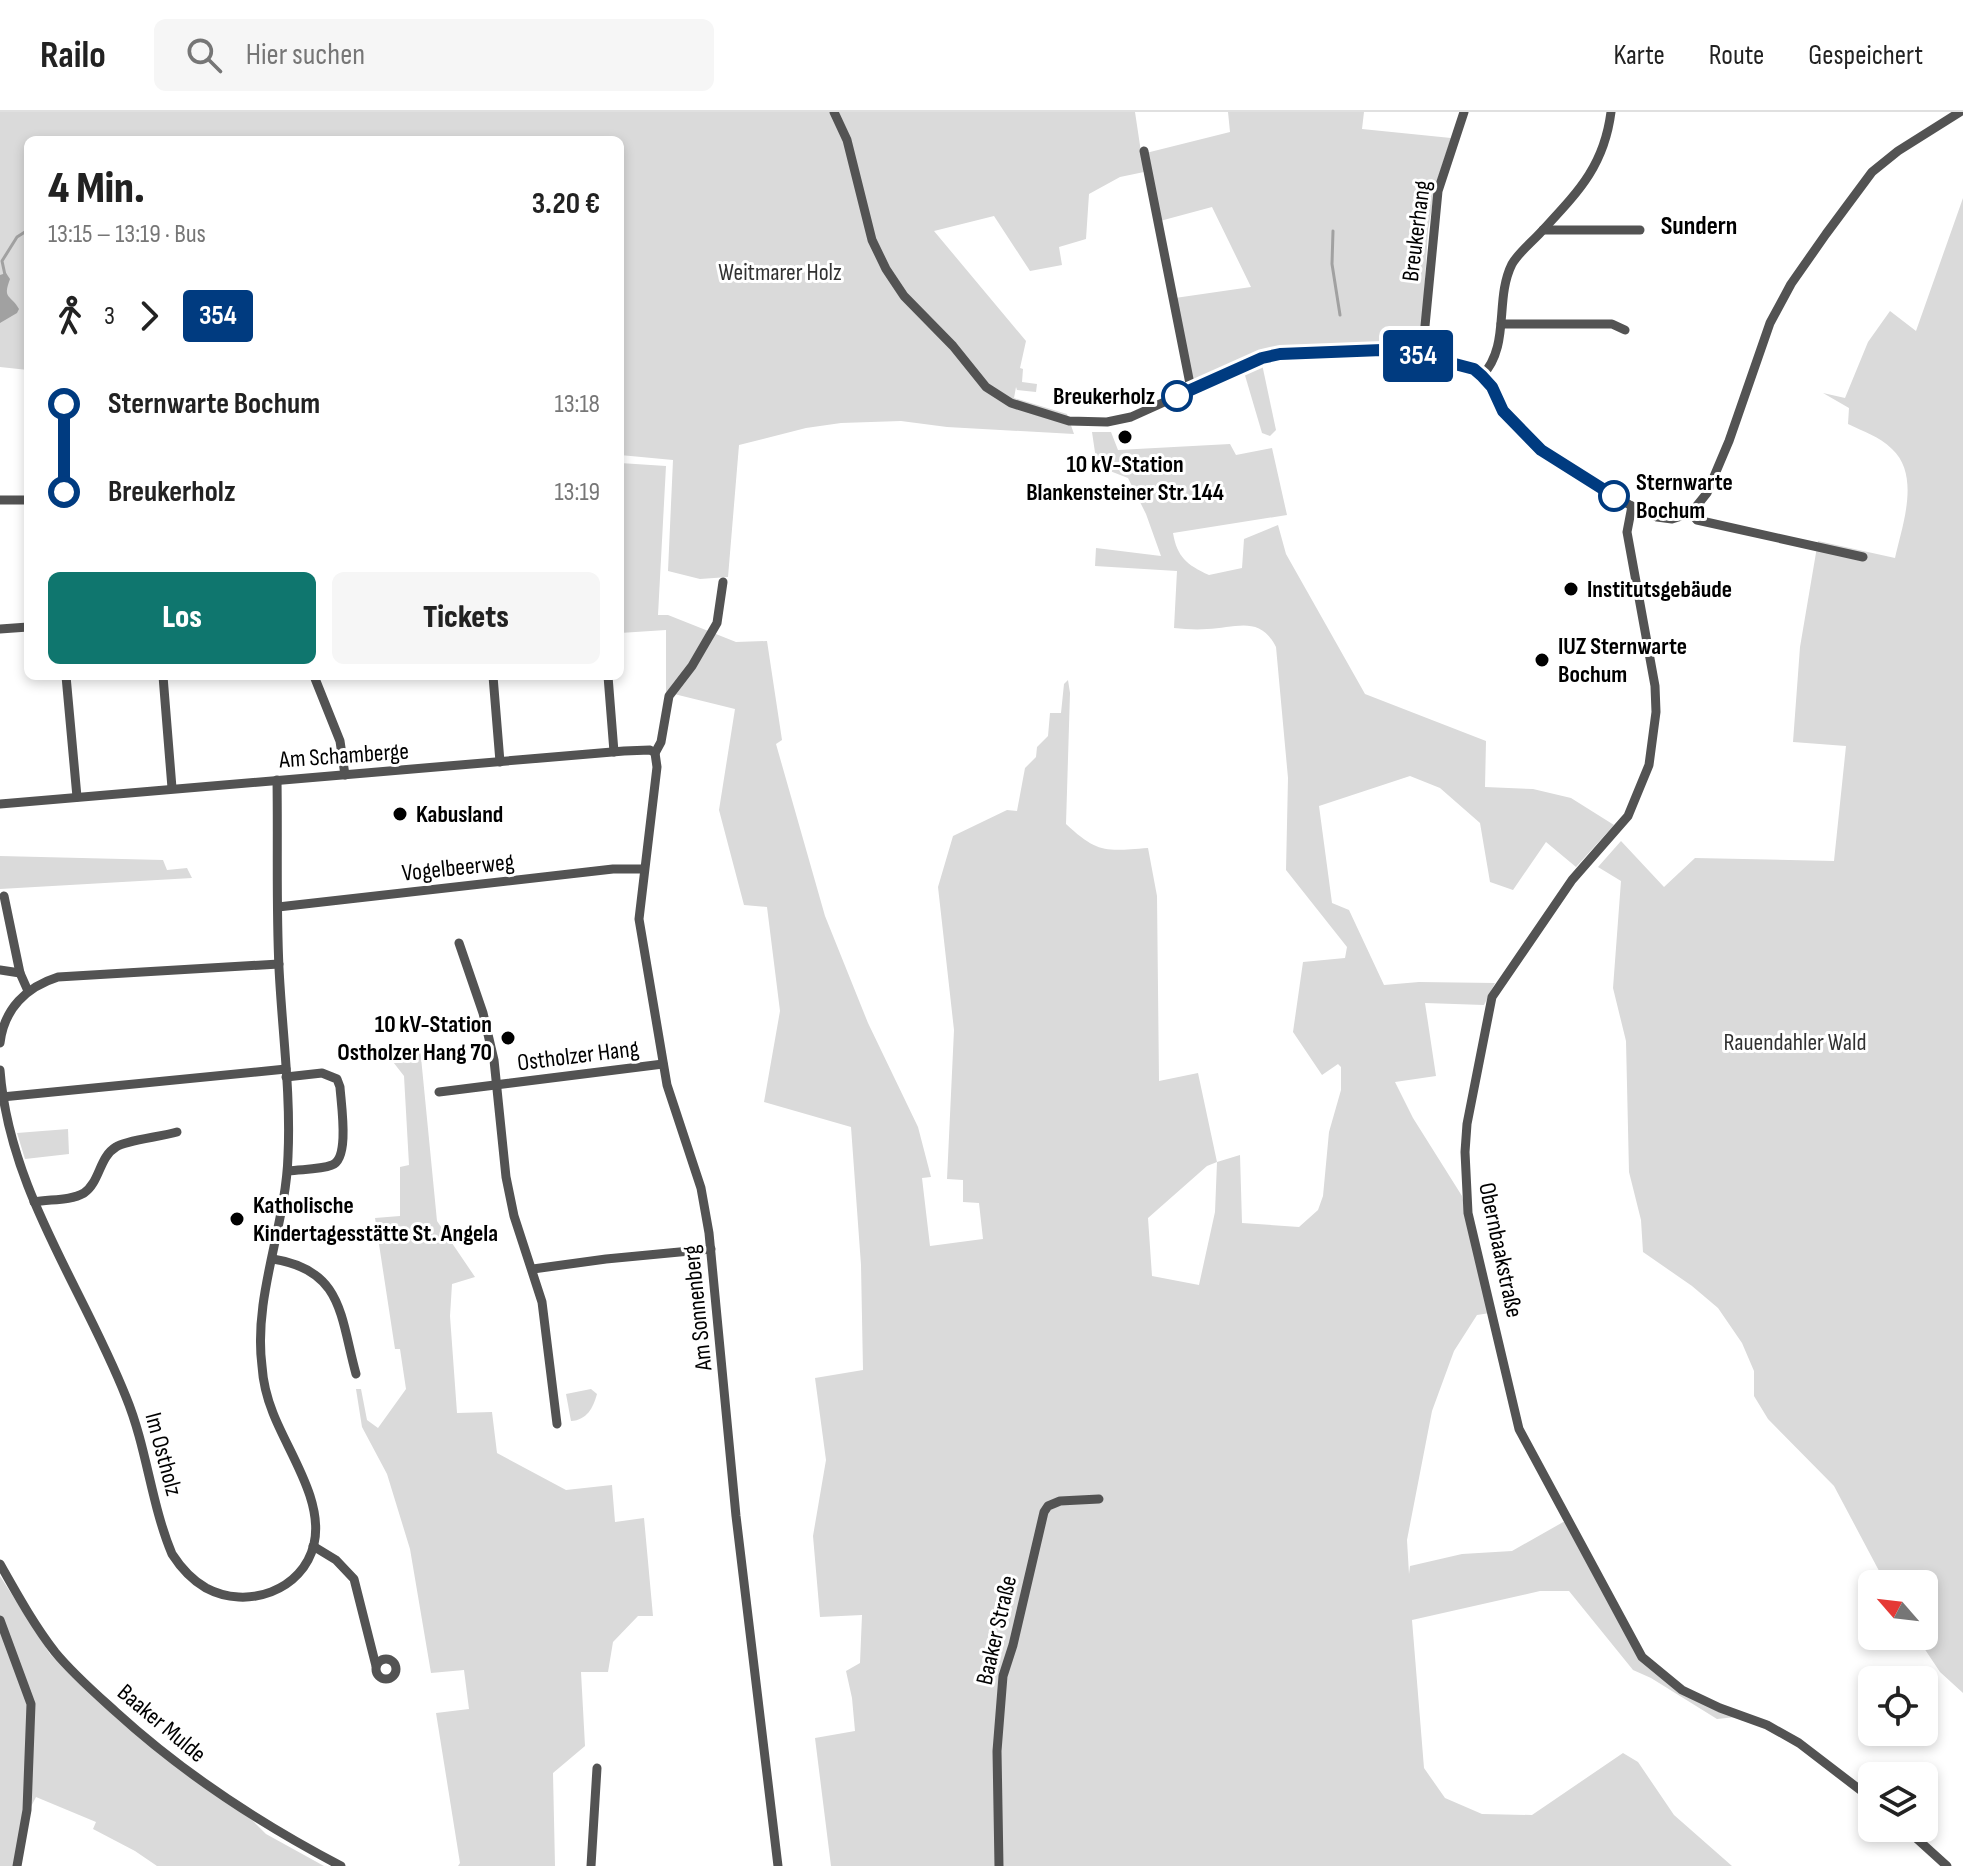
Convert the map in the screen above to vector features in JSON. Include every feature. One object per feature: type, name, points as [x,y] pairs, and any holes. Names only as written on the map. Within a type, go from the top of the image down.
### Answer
[{"type":"street","points":[[834,112],[847,140],[872,240],[886,269],[904,296],[996,395],[1055,418],[1093,423],[1131,417],[1262,358],[1280,354],[1382,350],[1422,357],[1474,369],[1492,387],[1503,411],[1541,450],[1632,506],[1657,517],[1672,519],[1691,513],[1707,493],[1718,470],[1763,339],[1791,284],[1872,172],[1898,151],[1960,112]]},
{"type":"street","name":"Breukerhang","points":[[1422,357],[1438,191],[1464,112]]},
{"type":"street","points":[[1482,376],[1493,363],[1512,265],[1589,178],[1605,145],[1611,112]]},
{"type":"street","points":[[1144,151],[1191,389]]},
{"type":"street","points":[[1543,230],[1640,230]]},
{"type":"street","points":[[1501,324],[1612,324],[1625,330]]},
{"type":"street","points":[[0,500],[24,500]]},
{"type":"street","name":"Obernbaakstraße","points":[[1632,506],[1627,532],[1655,686],[1656,712],[1649,765],[1628,816],[1563,892],[1492,997],[1467,1124],[1465,1188],[1468,1213],[1519,1429],[1642,1657],[1682,1690],[1767,1725],[1799,1743],[1858,1788]]},
{"type":"street","points":[[1691,513],[1697,520],[1842,557],[1863,557]]},
{"type":"street","name":"Am Sonnenberg","points":[[723,582],[717,623],[692,666],[669,696],[661,742],[655,753],[657,767],[639,919],[663,1064],[701,1188],[711,1249],[736,1516],[778,1866]]},
{"type":"street","points":[[0,629],[24,627]]},
{"type":"street","points":[[66,680],[77,797]]},
{"type":"street","points":[[163,680],[172,788]]},
{"type":"street","points":[[316,680],[340,741],[345,775]]},
{"type":"street","points":[[493,680],[500,762]]},
{"type":"street","points":[[608,680],[614,752],[650,750],[655,753]]},
{"type":"street","name":"Am Schamberge","points":[[0,804],[614,752]]},
{"type":"street","points":[[277,780],[279,964],[288,1171],[262,1322],[263,1376],[271,1409],[312,1507],[316,1533],[313,1546],[336,1560],[354,1579],[376,1666]]},
{"type":"street","name":"Vogelbeerweg","points":[[278,907],[613,869],[643,869]]},
{"type":"street","points":[[4,896],[20,973],[28,991]]},
{"type":"street","name":"Ostholzer Hang","points":[[459,943],[483,1013],[499,1085],[509,1196],[542,1302],[557,1424]]},
{"type":"street","points":[[0,1043],[9,1013],[28,991],[49,980],[79,975],[279,964]]},
{"type":"street","points":[[0,970],[20,973]]},
{"type":"street","name":"Ostholzer Hang","points":[[499,1085],[663,1064]]},
{"type":"street","name":"Im Ostholz","points":[[0,1070],[2,1097],[13,1144],[34,1202],[126,1396],[164,1531],[177,1562],[205,1587],[230,1596],[248,1597],[272,1593],[287,1584],[303,1568],[313,1546]]},
{"type":"street","points":[[2,1097],[286,1073],[322,1073],[337,1079],[343,1150],[339,1161],[333,1165],[288,1171]]},
{"type":"street","points":[[439,1092],[499,1085]]},
{"type":"street","points":[[34,1202],[82,1194],[92,1183],[109,1152],[123,1143],[155,1139],[177,1132]]},
{"type":"street","points":[[533,1269],[711,1249]]},
{"type":"street","points":[[273,1259],[309,1269],[329,1286],[338,1307],[356,1374]]},
{"type":"street","name":"Baaker Straße","points":[[999,1866],[997,1751],[1003,1676],[1044,1512],[1048,1506],[1060,1501],[1099,1499]]},
{"type":"street","name":"Baaker Mulde","points":[[0,1565],[55,1651],[128,1723],[174,1763],[229,1801],[341,1866]]},
{"type":"street","points":[[0,1620],[31,1704],[27,1810],[17,1866]]},
{"type":"street","points":[[591,1866],[597,1768]]},
{"type":"street","points":[[1920,1842],[1947,1866]]},
{"type":"green space","name":"Weitmarer Holz","points":[[0,112],[1135,112],[1144,172],[1120,177],[1089,194],[1086,239],[1059,247],[1062,265],[1030,271],[994,216],[934,231],[1026,341],[1020,368],[1023,369],[1022,382],[1037,384],[1036,392],[1017,390],[1016,387],[1014,398],[1067,414],[1074,434],[947,427],[901,421],[841,423],[806,428],[739,445],[728,577],[700,579],[668,571],[673,460],[624,455],[624,136],[24,136],[24,370],[0,367]]},
{"type":"green space","points":[[1228,112],[1364,112],[1362,129],[1451,138],[1436,184],[1428,230],[1421,347],[1417,351],[1340,345],[1300,346],[1262,352],[1194,383],[1175,298],[1251,287],[1212,207],[1160,221],[1146,153],[1230,132]]},
{"type":"green space","name":"Rauendahler Wald","points":[[1963,198],[1963,1693],[1940,1672],[1925,1650],[1938,1650],[1938,1570],[1879,1570],[1834,1486],[1768,1419],[1754,1396],[1754,1371],[1742,1343],[1718,1308],[1643,1252],[1641,1220],[1629,1172],[1626,1041],[1613,988],[1621,881],[1598,867],[1621,841],[1664,887],[1695,858],[1834,861],[1846,746],[1793,742],[1800,647],[1818,541],[1895,558],[1905,517],[1908,487],[1901,460],[1892,449],[1877,437],[1848,424],[1849,408],[1823,393],[1845,398],[1868,342],[1890,311],[1916,331]]},
{"type":"green space","points":[[1262,364],[1276,430],[1270,436],[1262,433],[1244,372]]},
{"type":"green space","points":[[1092,432],[1111,432],[1118,450],[1230,444],[1236,455],[1272,448],[1287,515],[1173,533],[1184,559],[1209,575],[1242,568],[1244,539],[1278,525],[1286,554],[1365,694],[1486,741],[1485,787],[1533,789],[1571,798],[1614,825],[1576,867],[1546,842],[1513,890],[1490,882],[1480,823],[1440,788],[1410,776],[1319,806],[1332,903],[1349,910],[1384,985],[1495,983],[1484,1005],[1425,1003],[1436,1076],[1395,1082],[1413,1118],[1462,1196],[1490,1313],[1477,1315],[1454,1351],[1432,1411],[1407,1540],[1409,1574],[1410,1566],[1462,1554],[1512,1551],[1565,1521],[1639,1659],[1679,1690],[1736,1717],[1717,1719],[1633,1670],[1569,1591],[1540,1591],[1412,1620],[1424,1768],[1445,1798],[1482,1814],[1532,1815],[1623,1753],[1638,1762],[1674,1815],[1732,1866],[831,1866],[815,1738],[855,1731],[846,1671],[860,1663],[862,1615],[820,1617],[813,1536],[826,1460],[815,1378],[863,1370],[861,1265],[851,1127],[764,1102],[780,1011],[767,907],[744,905],[719,810],[735,709],[666,692],[666,630],[624,633],[624,463],[666,466],[658,615],[668,615],[736,642],[767,641],[782,740],[776,744],[825,916],[868,1023],[918,1127],[931,1177],[922,1178],[930,1246],[983,1239],[979,1203],[963,1202],[963,1180],[947,1179],[954,1030],[938,887],[953,836],[1007,810],[1017,811],[1025,768],[1036,757],[1037,747],[1048,736],[1050,713],[1061,713],[1064,684],[1068,680],[1066,824],[1095,846],[1112,850],[1148,848],[1157,896],[1159,1081],[1198,1073],[1217,1162],[1240,1155],[1242,1223],[1299,1227],[1318,1210],[1323,1196],[1329,1132],[1341,1090],[1341,1067],[1338,1064],[1322,1075],[1293,1032],[1303,962],[1345,958],[1347,947],[1286,870],[1288,778],[1276,647],[1270,637],[1255,627],[1174,628],[1177,571],[1095,566],[1096,548],[1161,556],[1146,514],[1128,478],[1097,466]],"holes":[[[1217,1162],[1215,1212],[1199,1285],[1152,1276],[1148,1218],[1207,1166]]]},
{"type":"green space","points":[[0,856],[163,860],[167,870],[187,868],[192,878],[0,889]]},
{"type":"green space","points":[[420,1047],[437,1221],[475,1277],[452,1284],[450,1316],[457,1413],[492,1412],[497,1453],[566,1490],[612,1485],[615,1522],[644,1518],[653,1616],[638,1616],[613,1642],[608,1672],[581,1672],[585,1746],[553,1773],[555,1866],[458,1866],[460,1863],[436,1713],[469,1709],[464,1670],[431,1673],[410,1549],[387,1474],[362,1427],[356,1389],[361,1389],[367,1420],[378,1428],[406,1389],[400,1349],[395,1349],[375,1218],[400,1216],[400,1167],[409,1165],[404,1076],[390,1058],[386,1059],[385,1051]]},
{"type":"green space","points":[[68,1129],[69,1154],[25,1159],[17,1133]]},
{"type":"green space","points":[[591,1389],[597,1394],[591,1408],[585,1416],[571,1421],[566,1394]]},
{"type":"green space","points":[[0,1576],[50,1654],[173,1764],[252,1820],[266,1834],[324,1866],[157,1866],[93,1829],[96,1822],[36,1797],[24,1820],[15,1866],[0,1866]]},
{"type":"shaded area","points":[[6,273],[10,279],[7,294],[19,309],[0,323],[0,275]]},
{"type":"waterway","points":[[1333,231],[1332,264],[1340,315]]},
{"type":"waterway","points":[[5,275],[2,261],[17,237],[24,233]]},
{"type":"bus line","name":"354","points":[[1177,396],[1262,358],[1280,354],[1403,352],[1474,369],[1492,387],[1503,411],[1541,450],[1614,496]]},
{"type":"place","name":"Breukerholz","points":[[1177,396]]},
{"type":"place","name":"10 kV-Station Blankensteiner Str. 144","points":[[1125,437]]},
{"type":"place","name":"Sternwarte Bochum","points":[[1614,496]]},
{"type":"place","name":"Institutsgebäude","points":[[1571,589]]},
{"type":"place","name":"IUZ Sternwarte Bochum","points":[[1542,660]]},
{"type":"place","name":"Kabusland","points":[[400,814]]},
{"type":"place","name":"10 kV-Station Ostholzer Hang 70","points":[[508,1038]]},
{"type":"place","name":"Katholische Kindertagesstätte St. Angela","points":[[237,1219]]},
{"type":"district","name":"Sundern","points":[[1699,225]]}]
